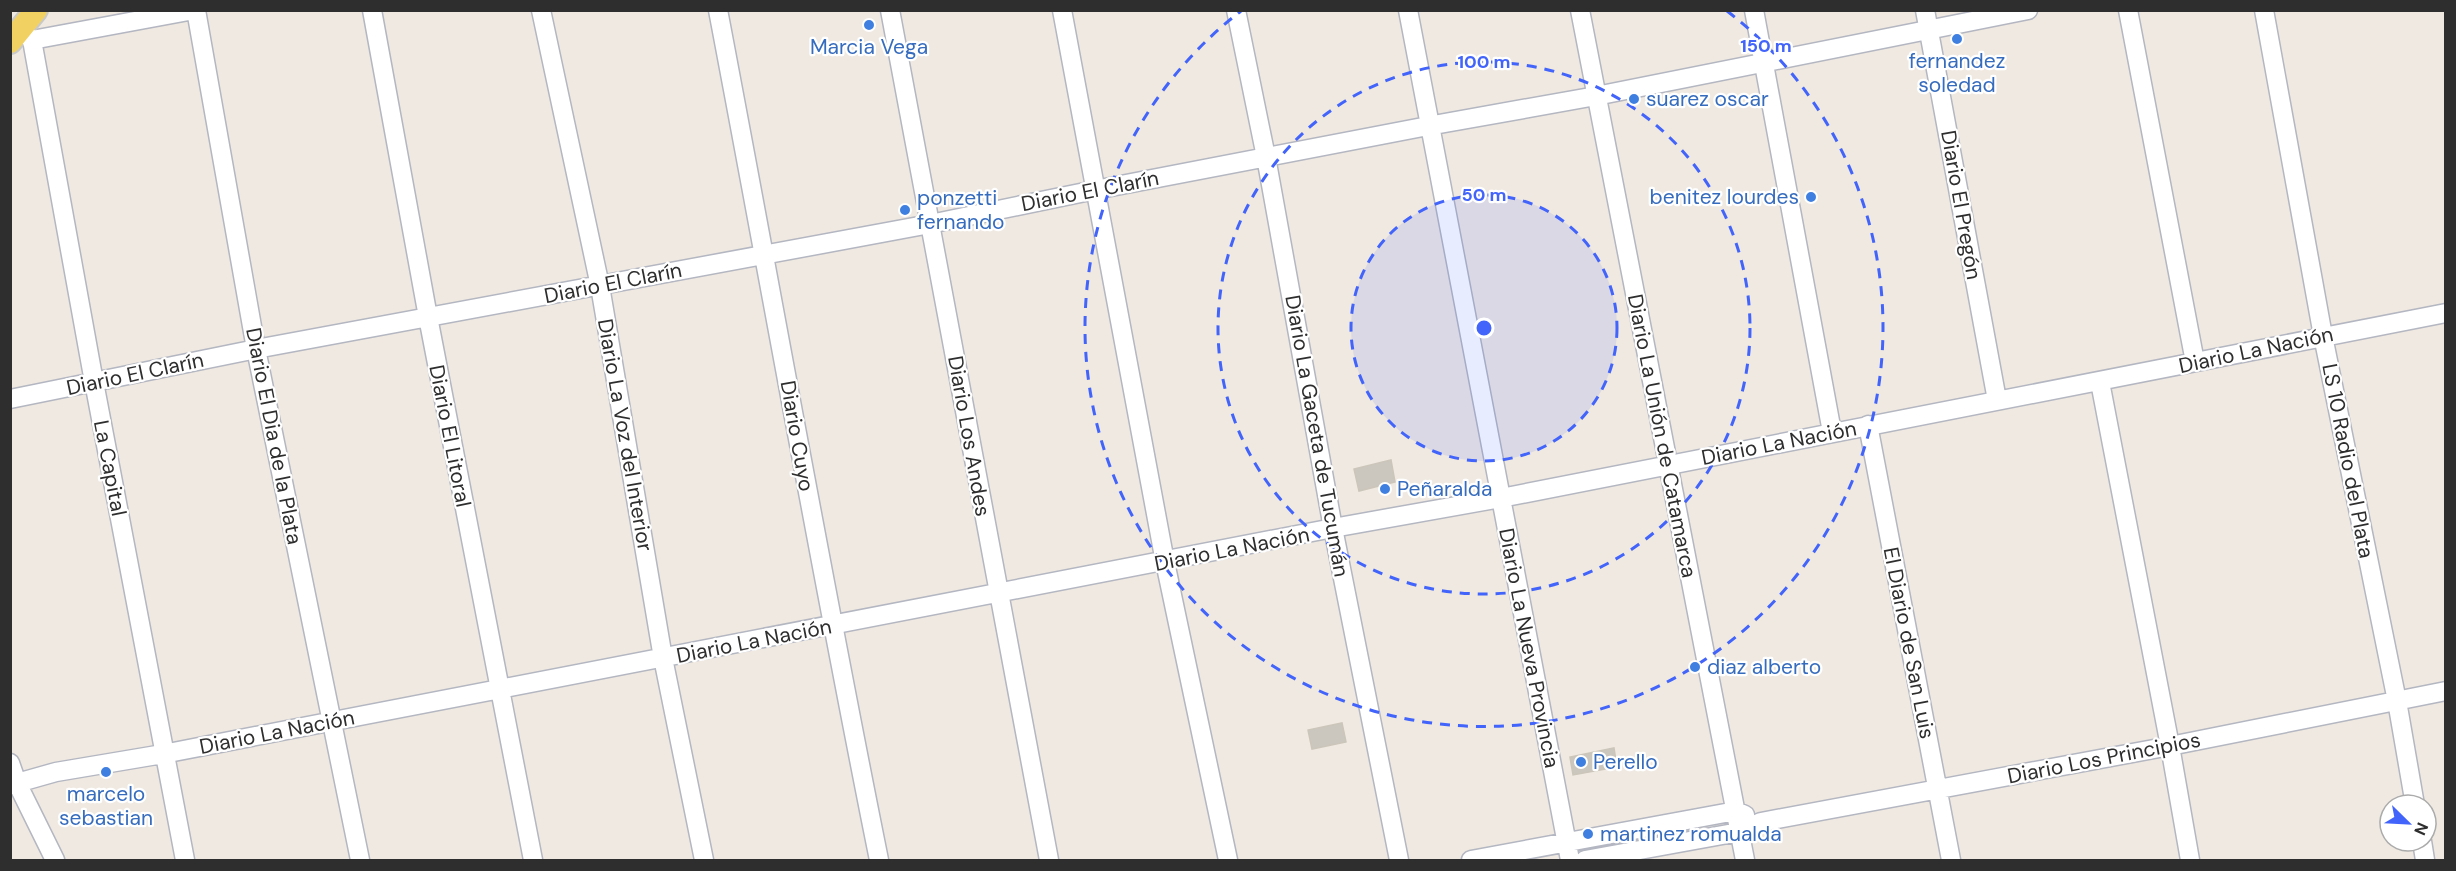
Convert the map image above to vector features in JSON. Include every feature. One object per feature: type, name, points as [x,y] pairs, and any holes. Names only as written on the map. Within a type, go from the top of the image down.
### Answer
[{"type":"main road","points":[[21,38],[36,10]]},
{"type":"street","points":[[21,38],[195,10]]},
{"type":"street","name":"Diario El Dia de la Plata","points":[[195,10],[256,349],[360,861]]},
{"type":"street","name":"Diario El Litoral","points":[[372,10],[428,317],[533,861]]},
{"type":"street","name":"Diario La Voz del Interior","points":[[542,10],[600,286],[663,658],[704,861]]},
{"type":"street","name":"Diario Cuyo","points":[[718,10],[765,254],[832,626],[879,861]]},
{"type":"street","name":"Diario Los Andes","points":[[890,10],[1049,861]]},
{"type":"street","points":[[1062,10],[1165,562],[1228,861]]},
{"type":"street","name":"Diario La Gaceta de Tucumán","points":[[1236,10],[1266,157],[1333,528],[1399,861]]},
{"type":"street","name":"Diario La Nueva Provincia","points":[[1408,10],[1428,126],[1570,861]]},
{"type":"street","name":"Diario La Unión de Catamarca","points":[[1580,10],[1745,861]]},
{"type":"street","points":[[1754,10],[1832,432]]},
{"type":"street","name":"Diario El Pregón","points":[[1925,10],[1997,400]]},
{"type":"street","name":"Diario El Clarín","points":[[10,399],[256,349],[930,224],[1266,157],[1596,96],[2028,10]]},
{"type":"street","points":[[2128,10],[2195,362]]},
{"type":"street","name":"LS 10 Radio del Plata","points":[[2264,10],[2323,336],[2397,701],[2413,793]]},
{"type":"street","name":"La Capital","points":[[21,38],[94,382],[185,861]]},
{"type":"street","name":"Diario La Nación","points":[[14,784],[56,772],[163,754],[1333,528],[1668,466],[2445,313]]},
{"type":"street","points":[[2100,382],[2190,861]]},
{"type":"street","name":"El Diario de San Luis","points":[[1868,425],[1951,861]]},
{"type":"street","name":"Diario Los Principios","points":[[1585,861],[1739,832],[1761,822],[2170,746],[2445,691]]},
{"type":"street","points":[[10,763],[14,784],[55,861]]},
{"type":"street","points":[[1471,861],[1522,856],[1565,841],[1736,811],[1761,822]]},
{"type":"building","points":[[1391,460],[1395,482],[1359,491],[1354,469]]},
{"type":"building","points":[[1342,723],[1346,742],[1312,749],[1308,730]]},
{"type":"building","points":[[1614,748],[1617,767],[1573,775],[1570,757]]},
{"type":"place","name":"Marcia Vega","points":[[869,25]]},
{"type":"place","name":"fernandez soledad","points":[[1957,39]]},
{"type":"place","name":"suarez oscar","points":[[1634,99]]},
{"type":"place","name":"benitez lourdes","points":[[1811,197]]},
{"type":"place","name":"ponzetti fernando","points":[[905,210]]},
{"type":"place","name":"Peñaralda","points":[[1385,489]]},
{"type":"place","name":"diaz alberto","points":[[1695,667]]},
{"type":"place","name":"Perello","points":[[1581,762]]},
{"type":"place","name":"marcelo sebastian","points":[[106,772]]},
{"type":"place","name":"martinez romualda","points":[[1588,834]]}]
